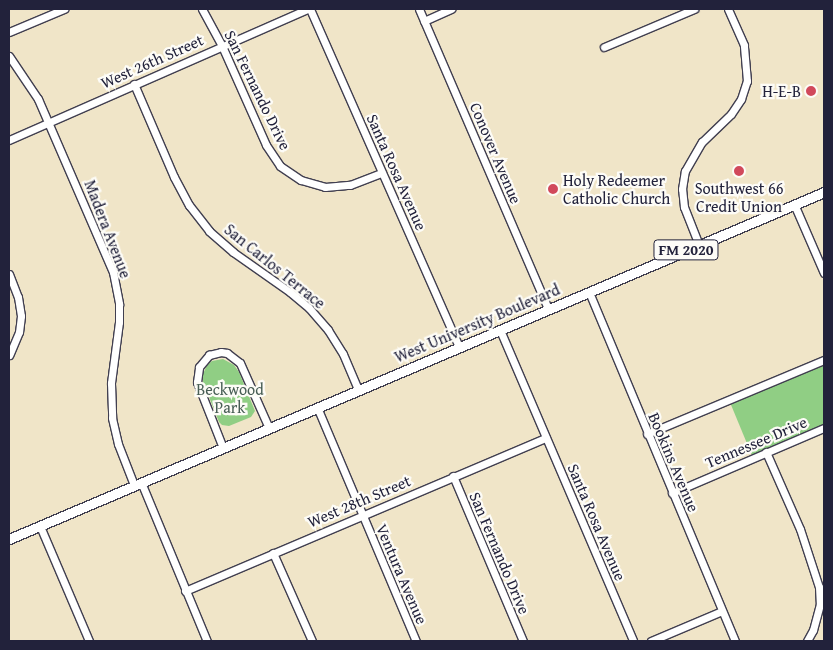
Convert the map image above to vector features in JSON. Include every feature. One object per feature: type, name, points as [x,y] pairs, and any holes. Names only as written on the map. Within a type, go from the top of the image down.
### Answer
[{"type":"main road","name":"West University Boulevard","points":[[9,539],[824,192]]},
{"type":"street","points":[[9,32],[64,9]]},
{"type":"street","name":"San Fernando Drive","points":[[202,9],[222,46],[266,145],[276,161],[290,174],[312,185],[337,187],[350,185],[382,173]]},
{"type":"street","name":"West 26th Street","points":[[9,140],[308,9]]},
{"type":"street","name":"Santa Rosa Avenue","points":[[308,9],[459,347]]},
{"type":"street","name":"Conover Avenue","points":[[419,9],[548,309]]},
{"type":"street","points":[[424,21],[452,9]]},
{"type":"street","points":[[604,47],[694,9]]},
{"type":"street","points":[[698,245],[684,208],[682,190],[685,171],[702,142],[731,114],[741,100],[747,81],[744,45],[728,9]]},
{"type":"street","name":"Madera Avenue","points":[[9,56],[34,92],[106,254],[115,282],[119,322],[111,401],[116,437],[207,641]]},
{"type":"street","name":"San Carlos Terrace","points":[[134,84],[174,177],[189,205],[209,231],[233,252],[309,308],[328,330],[343,354],[358,390]]},
{"type":"street","points":[[794,204],[824,273]]},
{"type":"street","points":[[9,274],[18,297],[21,316],[19,332],[9,354]]},
{"type":"street","name":"Bookins Avenue","points":[[589,292],[646,434],[735,641]]},
{"type":"street","name":"Santa Rosa Avenue","points":[[500,330],[633,641]]},
{"type":"street","points":[[223,448],[197,382],[199,366],[209,355],[221,352],[240,363],[269,428]]},
{"type":"street","points":[[646,434],[824,360]]},
{"type":"street","name":"Ventura Avenue","points":[[317,407],[416,641]]},
{"type":"street","name":"Tennessee Drive","points":[[672,492],[824,428]]},
{"type":"street","name":"West 28th Street","points":[[185,591],[546,438]]},
{"type":"street","points":[[766,452],[803,537],[819,587],[818,612],[807,641]]},
{"type":"street","name":"San Fernando Drive","points":[[453,476],[523,641]]},
{"type":"street","points":[[40,526],[89,641]]},
{"type":"street","points":[[273,553],[312,641]]},
{"type":"street","points":[[651,641],[722,611]]},
{"type":"green space","points":[[824,358],[824,428],[753,458],[729,400]]},
{"type":"green space","name":"Beckwood Park","points":[[223,359],[234,365],[239,372],[255,411],[251,417],[229,426],[222,425],[219,422],[203,382],[203,374],[207,365],[212,361]]},
{"type":"place","name":"H-E-B","points":[[811,91]]},
{"type":"place","name":"Southwest 66 Credit Union","points":[[739,171]]},
{"type":"place","name":"Holy Redeemer Catholic Church","points":[[553,189]]}]
